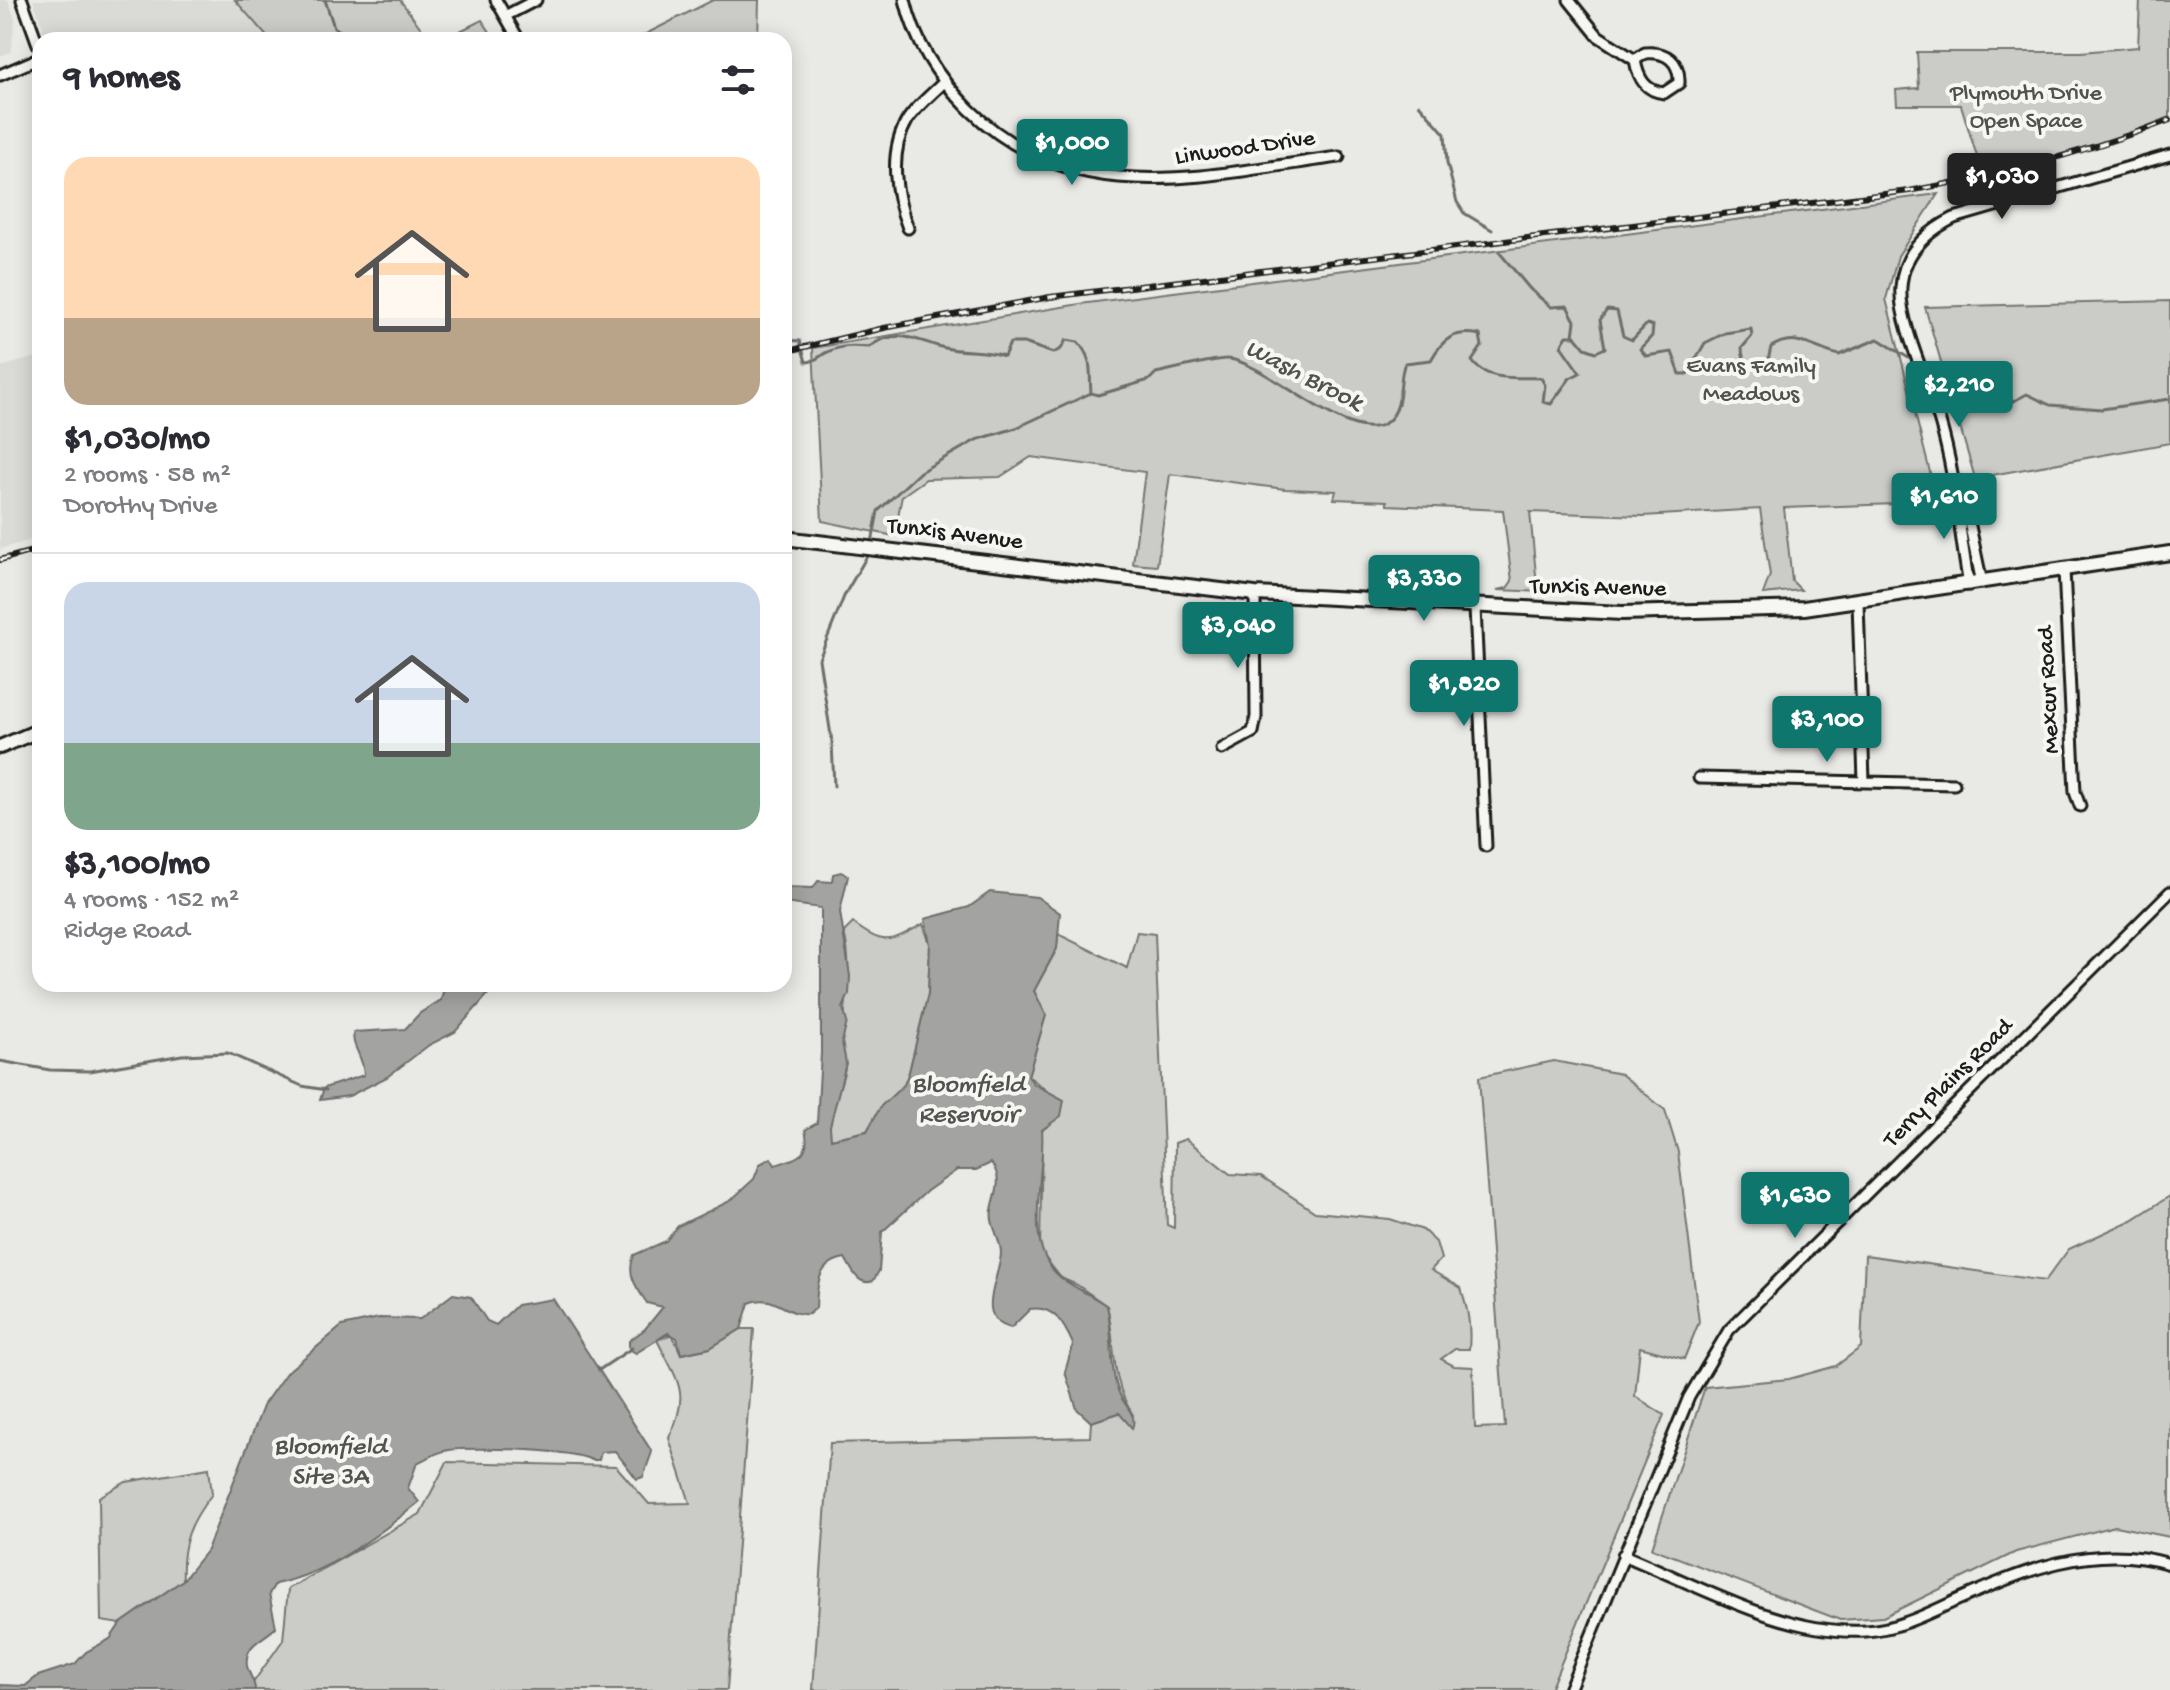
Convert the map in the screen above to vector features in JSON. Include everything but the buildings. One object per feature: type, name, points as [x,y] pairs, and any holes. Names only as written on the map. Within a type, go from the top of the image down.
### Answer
[{"type":"main road","name":"Tunxis Avenue","points":[[792,539],[1255,594],[1475,608],[1699,613],[1858,602],[2170,553]]},
{"type":"main road","points":[[0,747],[32,733]]},
{"type":"street","points":[[22,0],[34,32]]},
{"type":"street","points":[[496,0],[515,32]]},
{"type":"street","points":[[507,15],[536,0]]},
{"type":"street","name":"Linwood Drive","points":[[905,0],[917,36],[943,83],[989,128],[1016,146],[1089,175],[1161,181],[1339,157]]},
{"type":"street","points":[[1569,0],[1598,36],[1635,60],[1641,81],[1653,92],[1664,93],[1679,83],[1676,64],[1668,56],[1645,53],[1635,60]]},
{"type":"street","points":[[0,75],[32,61]]},
{"type":"street","points":[[908,228],[897,202],[895,173],[901,133],[910,117],[943,83]]},
{"type":"street","points":[[1976,584],[1957,519],[1957,494],[1925,375],[1901,305],[1900,289],[1909,258],[1926,235],[1954,218],[2170,155]]},
{"type":"street","name":"Mexcur Road","points":[[2064,570],[2075,792],[2080,806]]},
{"type":"street","points":[[1222,749],[1253,732],[1255,594]]},
{"type":"street","points":[[1858,602],[1864,781]]},
{"type":"street","points":[[1475,608],[1486,846]]},
{"type":"street","points":[[1699,778],[1954,784]]},
{"type":"street","name":"Terry Plains Road","points":[[1569,1690],[1689,1397],[1729,1330],[2170,892]]},
{"type":"street","points":[[1623,1555],[1785,1621],[1835,1631],[1893,1626],[2041,1565],[2081,1556],[2130,1555],[2170,1564]]},
{"type":"shaded area","points":[[0,0],[8,0],[15,18],[11,52],[0,56]]},
{"type":"shaded area","points":[[33,0],[235,0],[263,32],[44,32]]},
{"type":"shaded area","points":[[32,358],[32,539],[0,549],[0,367]]},
{"type":"green space","points":[[235,0],[400,0],[424,32],[263,32]]},
{"type":"green space","points":[[713,0],[759,0],[758,32],[650,32]]},
{"type":"green space","name":"Plymouth Drive Open Space","points":[[2140,0],[2170,0],[2170,117],[2091,149],[1983,176],[1961,105],[1897,105],[1896,90],[1919,88],[1917,52],[2081,52],[2138,47]]},
{"type":"green space","points":[[482,20],[490,32],[458,32]]},
{"type":"green space","name":"Evans Family Meadows","points":[[1938,194],[1898,256],[1886,299],[1934,488],[1897,491],[1896,504],[1784,508],[1792,581],[1801,590],[1763,594],[1770,575],[1760,509],[1643,516],[1530,512],[1537,585],[1546,592],[1497,590],[1507,588],[1512,581],[1503,510],[1387,505],[1387,501],[1334,499],[1336,491],[1285,489],[1170,474],[1157,566],[1133,564],[1145,472],[1031,457],[1000,477],[926,479],[902,496],[894,536],[822,521],[813,348],[1080,304]]},
{"type":"green space","points":[[2170,301],[2170,443],[1975,478],[1925,307]]},
{"type":"green space","points":[[853,923],[881,939],[895,938],[923,924],[930,944],[928,994],[904,1085],[882,1106],[867,1131],[831,1139],[830,1122],[845,1067],[842,1042],[848,960],[844,932]]},
{"type":"green space","points":[[1137,932],[1155,934],[1167,1225],[1174,1228],[1175,1143],[1186,1139],[1230,1174],[1261,1176],[1315,1212],[1390,1219],[1423,1230],[1436,1242],[1441,1259],[1431,1270],[1461,1288],[1469,1325],[1469,1349],[1455,1349],[1441,1359],[1454,1366],[1473,1367],[1475,1428],[1505,1427],[1479,1077],[1554,1061],[1621,1074],[1665,1110],[1678,1152],[1699,1322],[1684,1359],[1640,1347],[1635,1396],[1664,1415],[1550,1690],[813,1690],[830,1443],[1090,1437],[1091,1422],[1119,1413],[1125,1418],[1133,1415],[1120,1388],[1107,1306],[1061,1278],[1040,1251],[1042,1130],[1051,1124],[1045,1089],[1028,1076],[1046,1015],[1034,991],[1057,949],[1058,934],[1127,968]]},
{"type":"green space","points":[[2170,1196],[2170,1537],[2115,1526],[2016,1552],[1883,1617],[1840,1620],[1652,1548],[1705,1387],[1789,1379],[1836,1366],[1861,1347],[1865,1255],[2045,1281],[2069,1249],[2132,1220]]},
{"type":"green space","points":[[741,1329],[754,1329],[727,1690],[248,1690],[283,1640],[288,1589],[420,1514],[447,1462],[616,1466],[649,1504],[690,1503],[669,1438],[679,1409],[679,1388],[657,1340],[672,1334],[681,1354],[710,1348]]},
{"type":"green space","points":[[209,1468],[212,1494],[188,1534],[183,1580],[120,1624],[101,1621],[99,1497],[126,1482]]},
{"type":"water","name":"Bloomfield Reservoir","points":[[841,872],[848,876],[840,912],[850,976],[849,994],[843,1008],[847,1022],[842,1042],[846,1063],[830,1126],[831,1139],[867,1131],[881,1106],[904,1085],[928,994],[930,944],[925,919],[969,907],[990,892],[1037,897],[1060,913],[1057,948],[1034,991],[1046,1015],[1028,1076],[1034,1084],[1064,1100],[1061,1116],[1042,1130],[1038,1227],[1041,1246],[1059,1276],[1107,1306],[1116,1385],[1132,1415],[1132,1428],[1119,1413],[1091,1422],[1077,1409],[1065,1372],[1073,1344],[1062,1323],[1052,1313],[1030,1309],[1011,1328],[993,1316],[991,1296],[1001,1253],[992,1216],[998,1181],[991,1163],[976,1170],[957,1170],[927,1191],[882,1232],[879,1271],[873,1281],[859,1279],[845,1258],[829,1265],[820,1276],[816,1308],[809,1314],[758,1300],[749,1303],[741,1329],[710,1348],[681,1354],[677,1338],[668,1333],[636,1353],[629,1349],[629,1341],[645,1329],[663,1307],[647,1303],[636,1286],[631,1268],[634,1255],[666,1241],[678,1226],[730,1201],[754,1179],[760,1164],[771,1158],[775,1165],[800,1155],[806,1146],[805,1130],[817,1123],[821,1053],[821,908],[792,904],[792,887],[813,888],[818,881],[832,882],[833,874]]},
{"type":"water","points":[[443,992],[490,992],[455,1032],[429,1045],[387,1077],[349,1096],[320,1100],[324,1088],[364,1075],[354,1032],[405,1029],[420,1013],[441,1000]]},
{"type":"water","name":"Bloomfield Site 3A","points":[[453,1294],[471,1297],[487,1321],[496,1325],[517,1305],[553,1299],[652,1452],[643,1477],[637,1479],[615,1451],[601,1452],[599,1460],[528,1450],[453,1449],[442,1452],[417,1463],[408,1488],[419,1502],[403,1515],[352,1552],[314,1572],[275,1584],[269,1594],[276,1627],[252,1647],[247,1658],[255,1690],[0,1690],[0,1685],[25,1686],[38,1676],[75,1664],[86,1652],[110,1639],[120,1624],[183,1580],[207,1550],[264,1404],[286,1373],[342,1326],[379,1318],[420,1319]]},
{"type":"waterway","name":"Wash Brook","points":[[325,0],[334,27],[341,32]]},
{"type":"waterway","points":[[1419,104],[1445,134],[1447,163],[1457,202],[1464,213],[1492,230]]},
{"type":"waterway","points":[[1499,252],[1530,289],[1551,307],[1567,306],[1575,321],[1573,336]]},
{"type":"waterway","name":"Wash Brook","points":[[792,340],[800,341],[806,362],[839,348],[869,347],[878,341],[896,337],[913,338],[949,349],[1004,356],[1010,343],[1024,343],[1053,353],[1061,349],[1066,340],[1078,342],[1089,361],[1091,393],[1098,395],[1149,380],[1156,373],[1228,359],[1264,374],[1333,416],[1354,425],[1373,427],[1388,421],[1397,408],[1405,363],[1431,360],[1445,341],[1463,334],[1480,335],[1482,346],[1472,361],[1478,368],[1503,377],[1541,378],[1545,385],[1543,402],[1551,404],[1570,378],[1580,373],[1561,346],[1567,336],[1575,336],[1585,348],[1596,352],[1605,348],[1600,320],[1607,310],[1617,311],[1623,336],[1632,340],[1647,324],[1653,326],[1652,336],[1640,349],[1646,356],[1672,352],[1680,374],[1687,374],[1705,343],[1725,333],[1751,329],[1752,336],[1742,348],[1746,362],[1752,366],[1767,365],[1771,347],[1789,341],[1839,355],[1878,339],[1915,362]]},
{"type":"waterway","name":"Wash Brook","points":[[1922,365],[1960,376],[1983,372],[1996,390],[2012,402],[2027,394],[2050,405],[2102,409],[2170,399]]},
{"type":"waterway","points":[[872,543],[878,511],[920,472],[976,440],[1016,428],[1091,393]]},
{"type":"waterway","points":[[834,786],[832,742],[819,659],[845,594],[870,551]]},
{"type":"waterway","points":[[0,1061],[50,1070],[90,1071],[182,1055],[228,1053],[302,1086],[326,1090]]},
{"type":"waterway","points":[[599,1370],[632,1348]]},
{"type":"railway","points":[[792,350],[884,328],[1050,297],[1909,191],[2041,162],[2170,120]]},
{"type":"railway","points":[[0,560],[32,551]]}]
